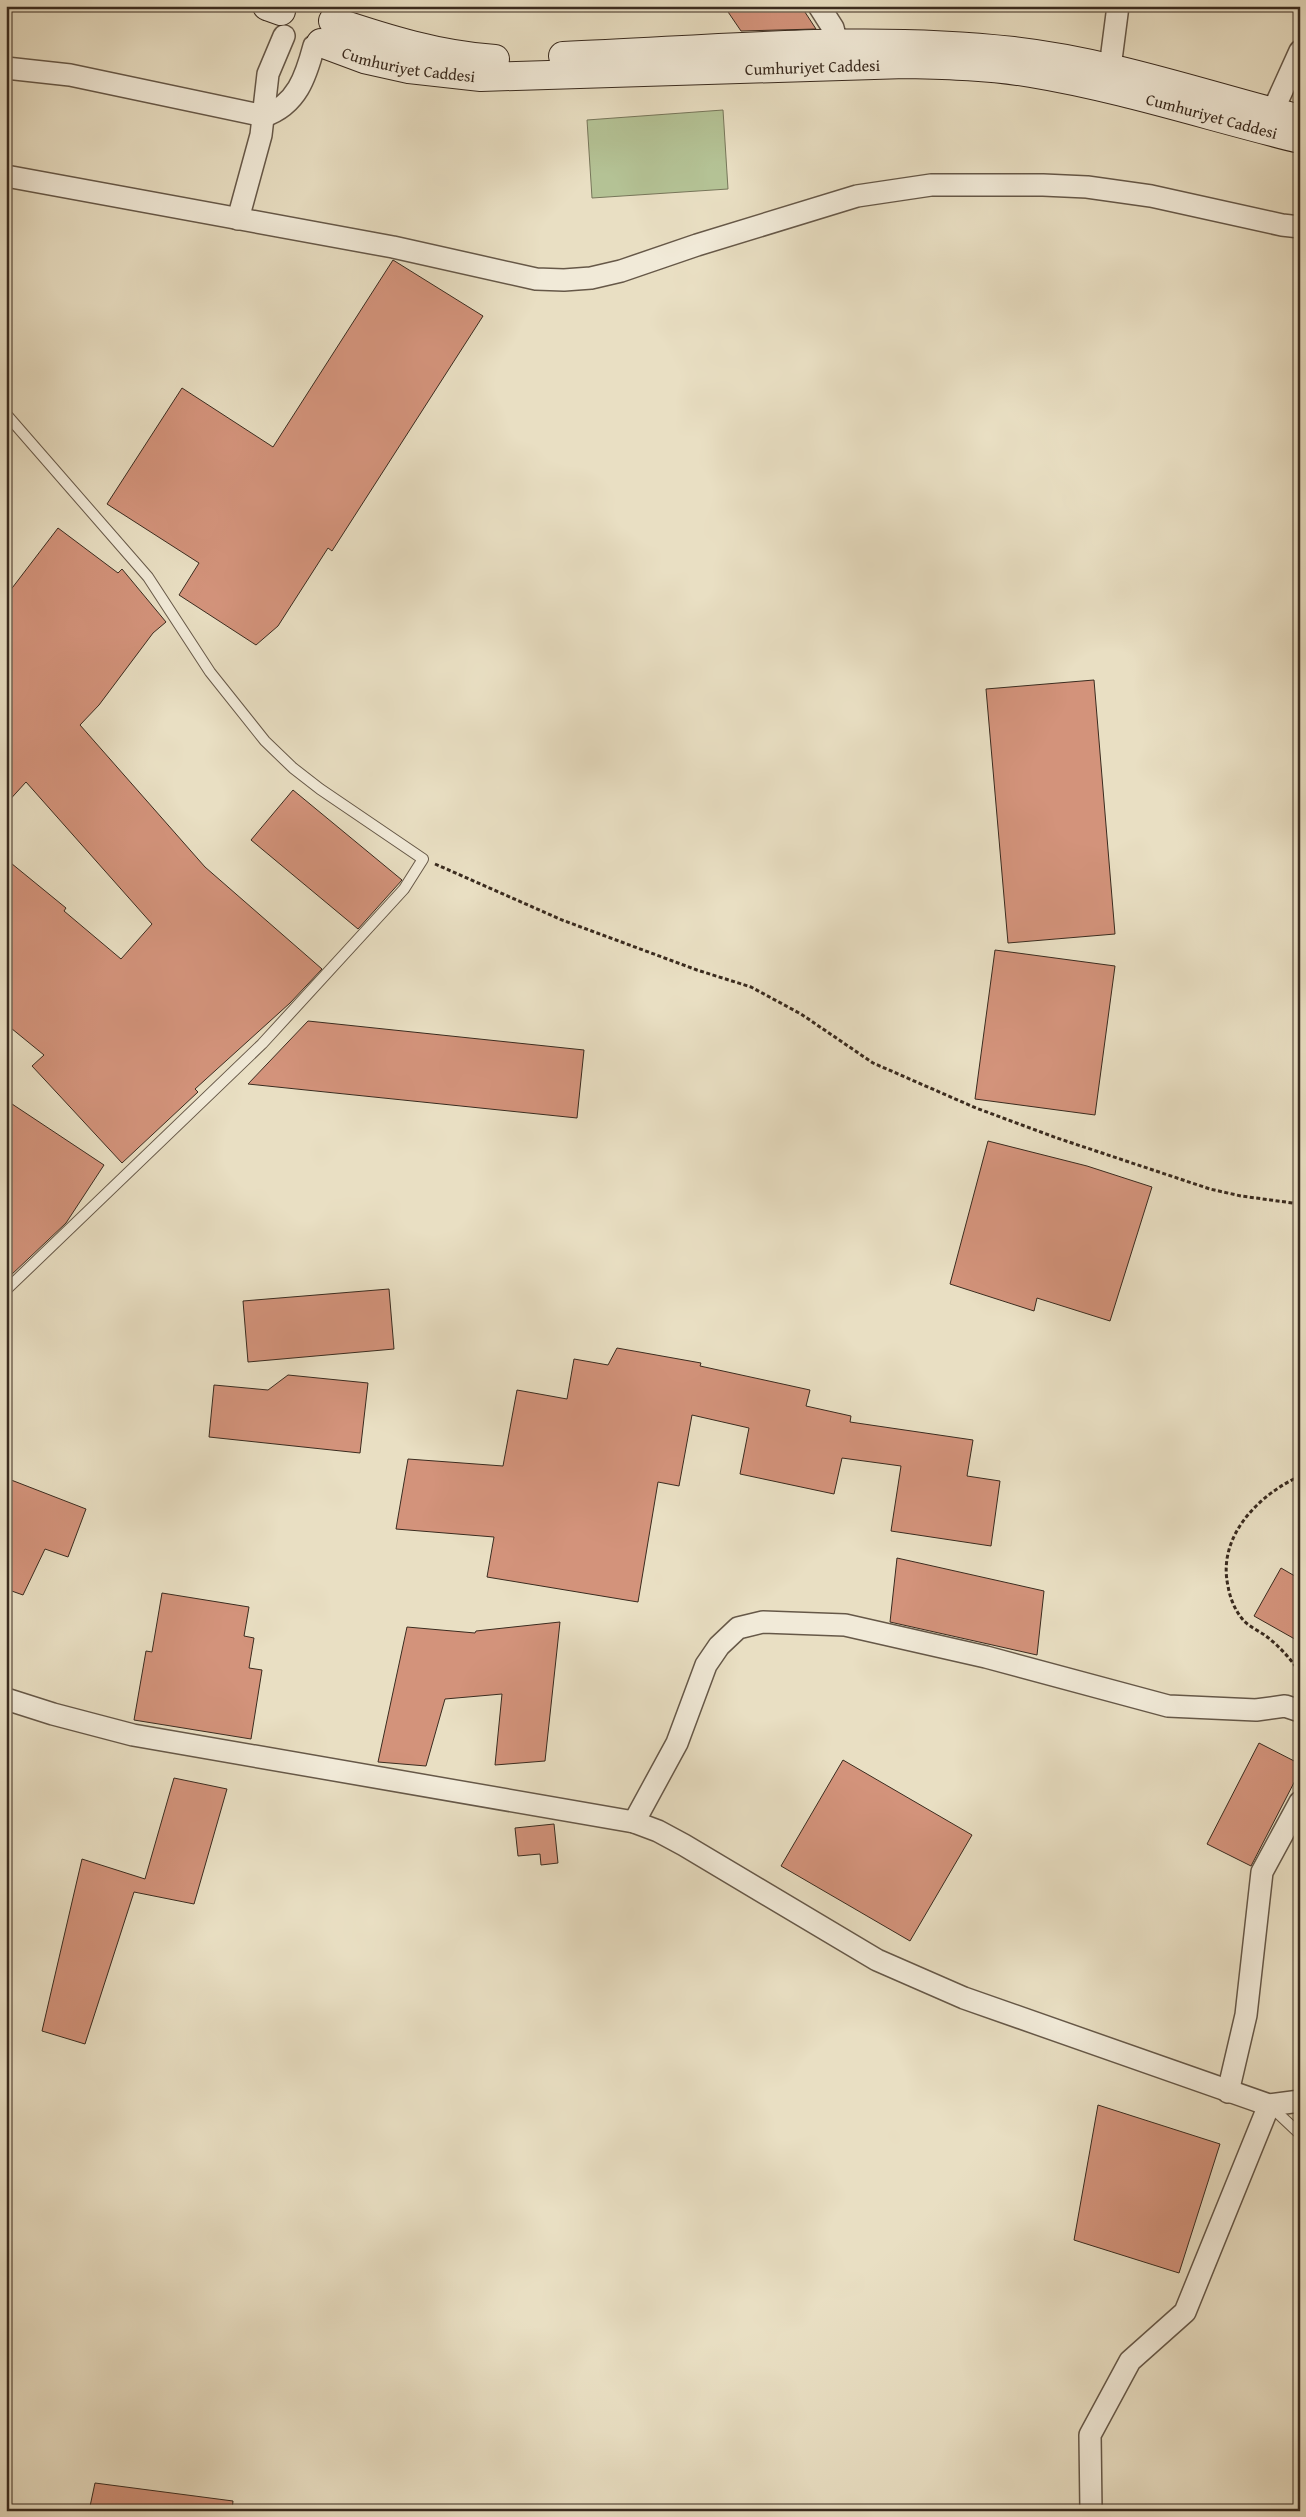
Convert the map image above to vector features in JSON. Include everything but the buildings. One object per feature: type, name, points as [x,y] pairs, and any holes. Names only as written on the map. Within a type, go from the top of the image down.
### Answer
[{"type":"street","points":[[819,6],[834,28],[840,54]]},
{"type":"street","points":[[1109,78],[1118,6]]},
{"type":"street","points":[[279,15],[297,46],[324,29]]},
{"type":"street","points":[[238,219],[261,136],[264,96],[279,15]]},
{"type":"street","points":[[6,68],[70,75],[264,116],[282,108],[296,92],[303,81],[324,29]]},
{"type":"street","name":"Cumhuriyet Caddesi","points":[[324,29],[438,52],[499,59],[840,54],[953,46],[1013,51],[1268,121],[1300,139]]},
{"type":"street","points":[[1268,121],[1300,51]]},
{"type":"street","name":"Cumhuriyet Caddesi","points":[[1268,121],[1300,119]]},
{"type":"street","points":[[6,176],[392,247],[536,279],[564,280],[591,278],[857,196],[931,185],[1043,185],[1087,188],[1151,196],[1282,225],[1300,227]]},
{"type":"street","points":[[634,1822],[677,1743],[706,1665],[719,1646],[738,1628],[763,1622],[845,1625],[986,1657],[1168,1706],[1256,1710],[1285,1706],[1300,1711]]},
{"type":"street","points":[[6,1699],[52,1714],[133,1735],[634,1822],[658,1831],[684,1845],[876,1960],[921,1980],[964,1998],[1228,2092],[1269,2105],[1300,2101]]},
{"type":"street","points":[[1228,2092],[1246,2015],[1262,1872],[1300,1802]]},
{"type":"street","points":[[1091,2511],[1090,2435],[1130,2361],[1185,2312],[1269,2105]]},
{"type":"lane","points":[[6,414],[148,577],[210,672],[265,741],[293,768],[320,789],[423,859],[404,890],[262,1044],[6,1290]]},
{"type":"lane","points":[[1269,2105],[1300,2134]]},
{"type":"path","points":[[423,859],[562,920],[697,970],[751,987],[801,1014],[873,1063],[1016,1124],[1210,1189],[1241,1196],[1300,1204]]},
{"type":"path","points":[[1300,1476],[1271,1493],[1244,1520],[1233,1536],[1226,1564],[1228,1587],[1235,1608],[1244,1621],[1288,1656],[1300,1673]]},
{"type":"green space","points":[[723,110],[728,189],[592,198],[587,120]]}]
